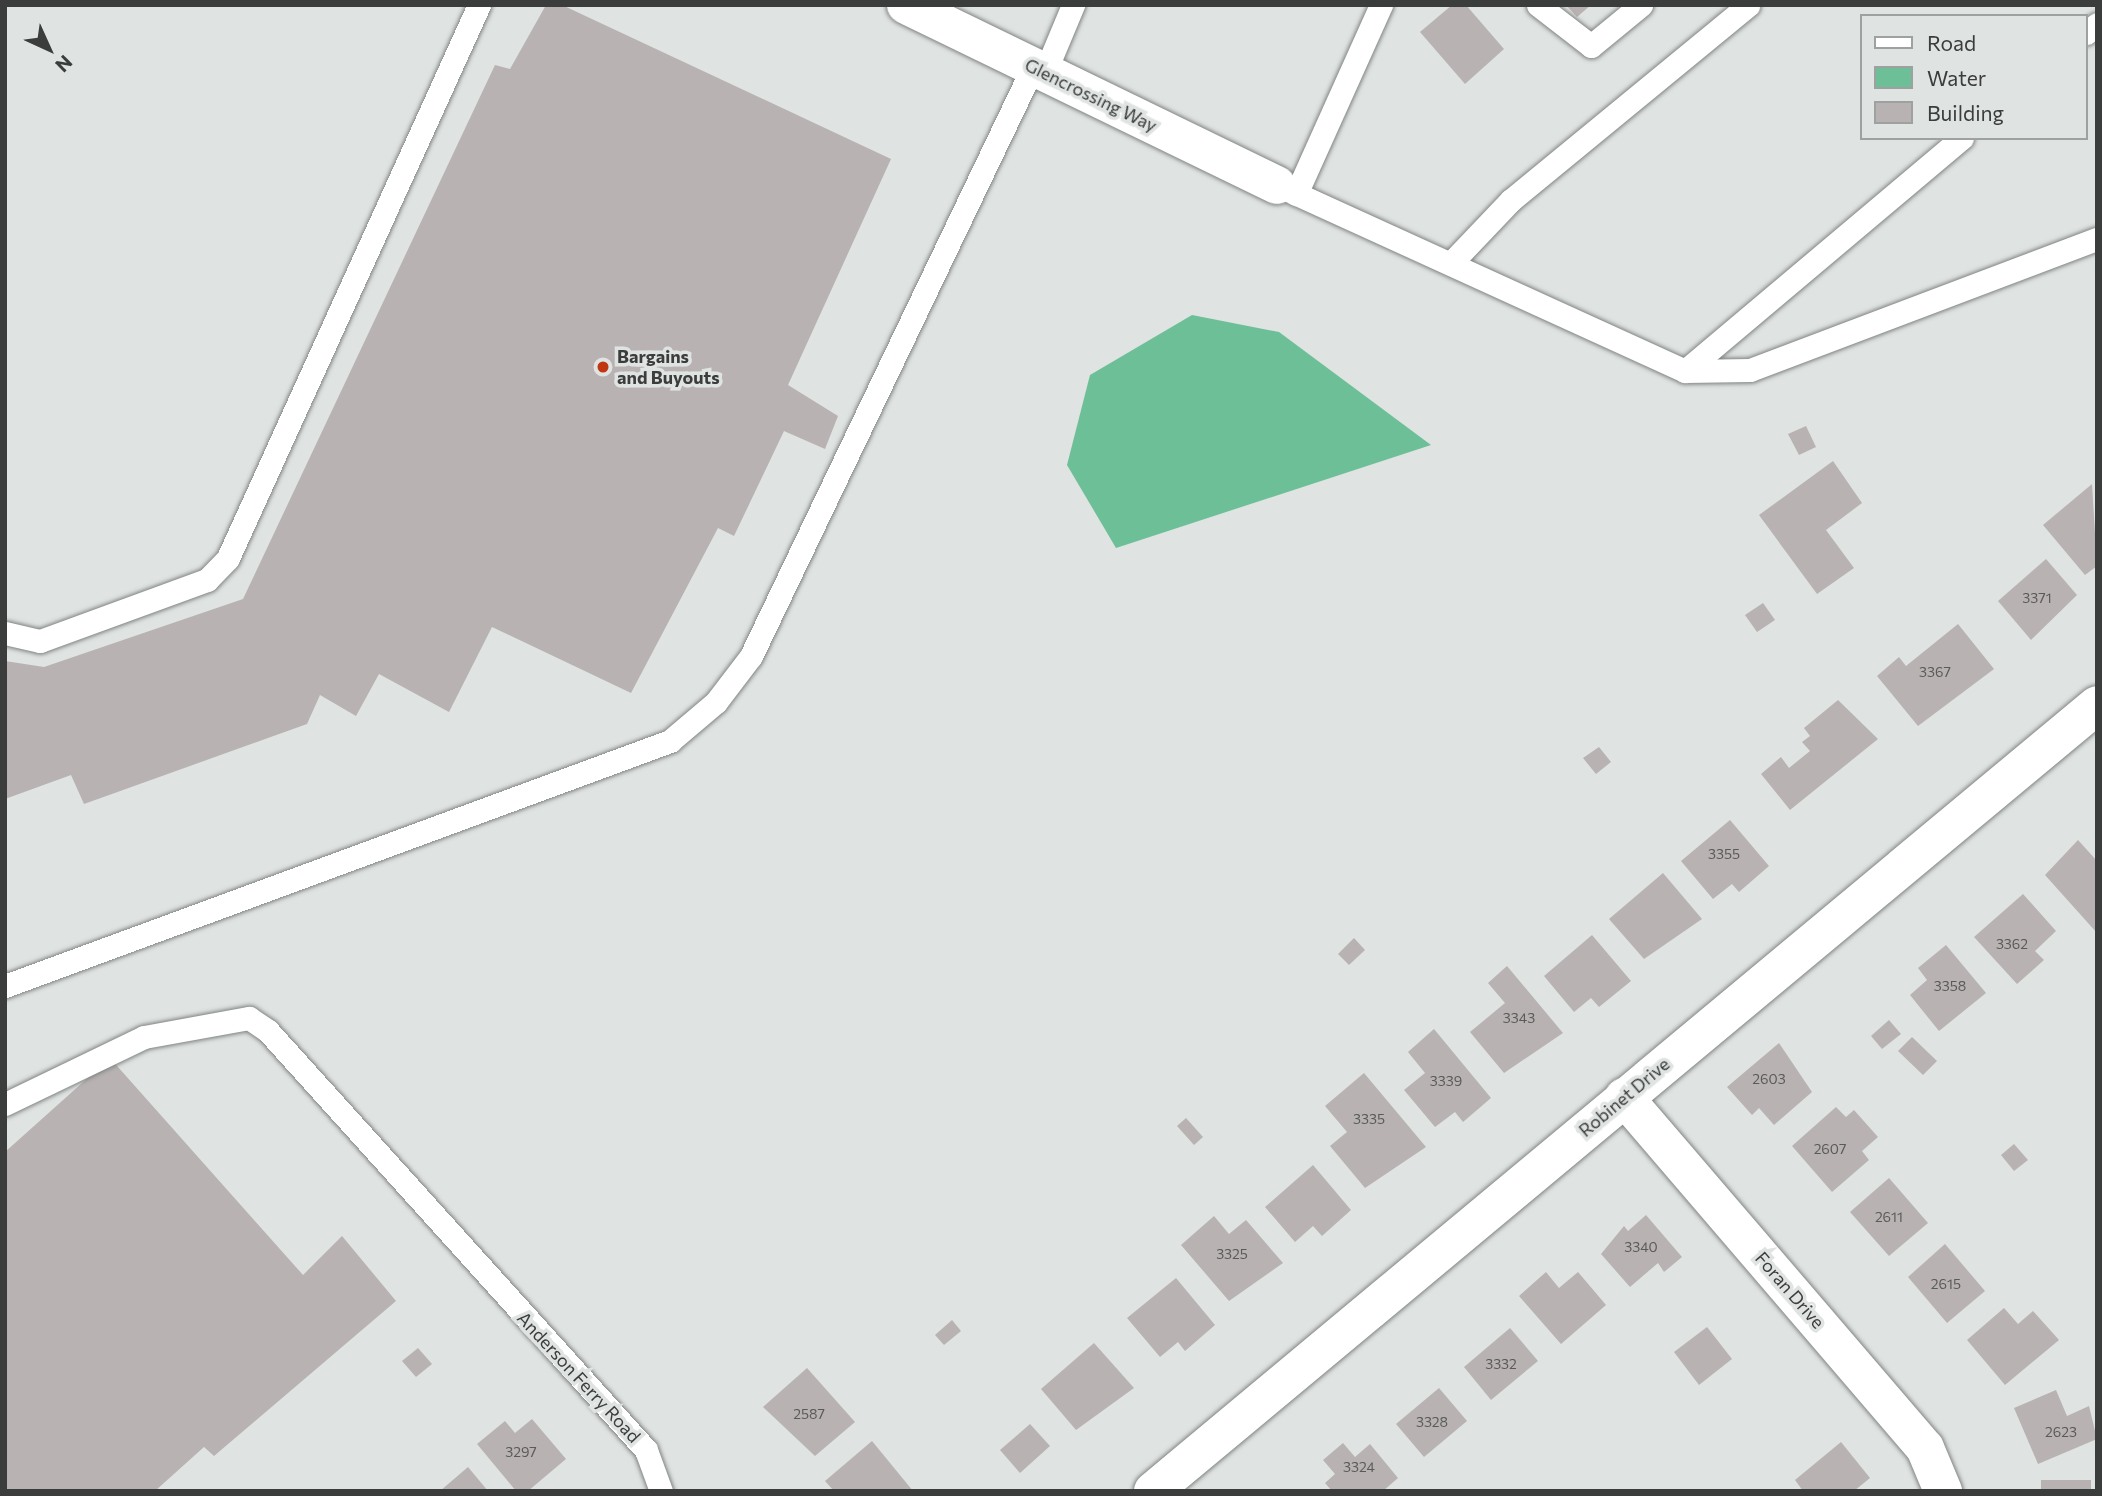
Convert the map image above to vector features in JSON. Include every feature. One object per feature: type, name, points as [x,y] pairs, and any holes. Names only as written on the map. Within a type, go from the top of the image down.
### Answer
[{"type":"street","name":"Glencrossing Way","points":[[906,5],[1287,190]]},
{"type":"street","name":"Robinet Drive","points":[[1153,1491],[2097,705]]},
{"type":"street","name":"Foran Drive","points":[[1624,1097],[1925,1448],[1943,1491]]},
{"type":"lane","points":[[5,633],[40,641],[207,580],[228,558],[479,5]]},
{"type":"lane","points":[[5,986],[670,741],[716,702],[751,656],[1073,5]]},
{"type":"lane","points":[[1381,5],[1287,190],[1685,371],[1750,370],[2097,239]]},
{"type":"lane","points":[[1538,5],[1591,46],[1641,5]]},
{"type":"lane","points":[[1451,263],[1511,200],[1748,5]]},
{"type":"lane","points":[[1685,371],[1960,140]]},
{"type":"lane","name":"Anderson Ferry Road","points":[[5,1104],[144,1037],[249,1018],[268,1031],[646,1450],[661,1491]]},
{"type":"water","points":[[1192,315],[1279,332],[1431,445],[1116,548],[1067,465],[1090,375]]},
{"type":"building","points":[[546,5],[562,5],[891,159],[788,385],[838,416],[825,449],[784,431],[734,536],[718,528],[631,693],[492,627],[449,712],[379,674],[356,716],[320,695],[307,724],[84,804],[71,775],[5,799],[5,661],[44,667],[243,599],[495,65],[510,69]]},
{"type":"building","points":[[1452,5],[1466,5],[1504,49],[1465,84],[1420,32]]},
{"type":"building","points":[[1566,5],[1591,5],[1577,17]]},
{"type":"building","points":[[1806,426],[1816,447],[1799,455],[1788,434]]},
{"type":"building","points":[[1833,461],[1862,503],[1826,530],[1854,568],[1817,594],[1759,515]]},
{"type":"building","points":[[2092,484],[2097,566],[2085,575],[2043,525]]},
{"type":"building","points":[[2046,559],[2077,595],[2031,640],[1998,601]]},
{"type":"building","points":[[1763,603],[1775,620],[1757,632],[1745,615]]},
{"type":"building","points":[[1958,624],[1994,669],[1918,726],[1877,676],[1899,657],[1906,666]]},
{"type":"building","points":[[1838,700],[1878,739],[1790,810],[1761,774],[1781,757],[1789,768],[1810,751],[1802,742],[1810,736],[1804,728]]},
{"type":"building","points":[[1599,747],[1611,762],[1596,774],[1583,758]]},
{"type":"building","points":[[1730,820],[1769,866],[1739,892],[1732,884],[1713,899],[1681,861]]},
{"type":"building","points":[[2078,840],[2097,861],[2097,933],[2045,875]]},
{"type":"building","points":[[1663,873],[1702,919],[1644,959],[1609,919]]},
{"type":"building","points":[[2023,894],[2056,931],[2035,951],[2044,960],[2017,984],[1974,937]]},
{"type":"building","points":[[1592,935],[1631,981],[1599,1007],[1591,998],[1574,1012],[1544,976]]},
{"type":"building","points":[[1354,938],[1365,950],[1349,965],[1338,954]]},
{"type":"building","points":[[1946,945],[1986,993],[1939,1031],[1910,995],[1927,980],[1918,968]]},
{"type":"building","points":[[1507,966],[1563,1033],[1504,1073],[1470,1032],[1505,1003],[1488,983]]},
{"type":"building","points":[[1889,1020],[1901,1034],[1882,1049],[1871,1036]]},
{"type":"building","points":[[1434,1029],[1491,1098],[1463,1122],[1455,1112],[1435,1127],[1404,1090],[1425,1073],[1408,1052]]},
{"type":"building","points":[[1912,1037],[1937,1061],[1923,1075],[1898,1051]]},
{"type":"building","points":[[1779,1043],[1812,1092],[1774,1125],[1759,1108],[1752,1115],[1727,1087]]},
{"type":"building","points":[[110,1058],[303,1275],[342,1236],[396,1301],[214,1456],[204,1447],[155,1491],[5,1491],[5,1152]]},
{"type":"building","points":[[1364,1073],[1426,1147],[1365,1188],[1330,1146],[1347,1132],[1325,1106]]},
{"type":"building","points":[[1836,1107],[1846,1117],[1854,1110],[1878,1137],[1862,1151],[1869,1160],[1832,1192],[1792,1146]]},
{"type":"building","points":[[1186,1118],[1203,1137],[1194,1145],[1177,1126]]},
{"type":"building","points":[[2014,1144],[2028,1160],[2014,1171],[2001,1155]]},
{"type":"building","points":[[1313,1165],[1351,1210],[1322,1236],[1313,1226],[1295,1242],[1265,1207]]},
{"type":"building","points":[[1889,1178],[1928,1223],[1889,1256],[1850,1212]]},
{"type":"building","points":[[1646,1215],[1682,1257],[1664,1272],[1658,1263],[1630,1287],[1601,1254],[1624,1226],[1628,1231]]},
{"type":"building","points":[[1214,1216],[1229,1234],[1246,1220],[1283,1263],[1229,1301],[1181,1245]]},
{"type":"building","points":[[1945,1244],[1985,1291],[1947,1323],[1908,1277]]},
{"type":"building","points":[[1546,1272],[1559,1288],[1578,1272],[1606,1305],[1561,1344],[1519,1296]]},
{"type":"building","points":[[1176,1278],[1215,1325],[1185,1351],[1178,1342],[1160,1357],[1127,1318]]},
{"type":"building","points":[[2004,1308],[2018,1324],[2033,1311],[2059,1340],[2005,1385],[1967,1340]]},
{"type":"building","points":[[952,1320],[961,1331],[944,1345],[935,1335]]},
{"type":"building","points":[[1707,1327],[1732,1359],[1699,1385],[1674,1352]]},
{"type":"building","points":[[1510,1328],[1538,1361],[1491,1400],[1464,1367]]},
{"type":"building","points":[[1094,1343],[1134,1388],[1076,1430],[1041,1389]]},
{"type":"building","points":[[418,1348],[432,1364],[416,1377],[402,1361]]},
{"type":"building","points":[[807,1368],[855,1422],[815,1456],[763,1407]]},
{"type":"building","points":[[1439,1388],[1467,1421],[1424,1457],[1396,1424]]},
{"type":"building","points":[[2056,1390],[2067,1416],[2089,1406],[2097,1439],[2038,1464],[2014,1408]]},
{"type":"building","points":[[532,1419],[566,1459],[528,1491],[516,1491],[477,1444],[505,1421],[515,1433]]},
{"type":"building","points":[[1030,1424],[1050,1446],[1020,1473],[1000,1450]]},
{"type":"building","points":[[872,1441],[913,1491],[834,1491],[825,1481]]},
{"type":"building","points":[[1841,1442],[1870,1478],[1854,1491],[1803,1491],[1795,1480]]},
{"type":"building","points":[[1343,1443],[1355,1457],[1370,1444],[1398,1478],[1383,1491],[1332,1491],[1325,1483],[1335,1474],[1323,1460]]},
{"type":"building","points":[[468,1467],[488,1491],[440,1491]]},
{"type":"building","points":[[2041,1480],[2091,1480],[2091,1491],[2041,1491]]},
{"type":"place","name":"Bargains and Buyouts","points":[[603,367]]}]
